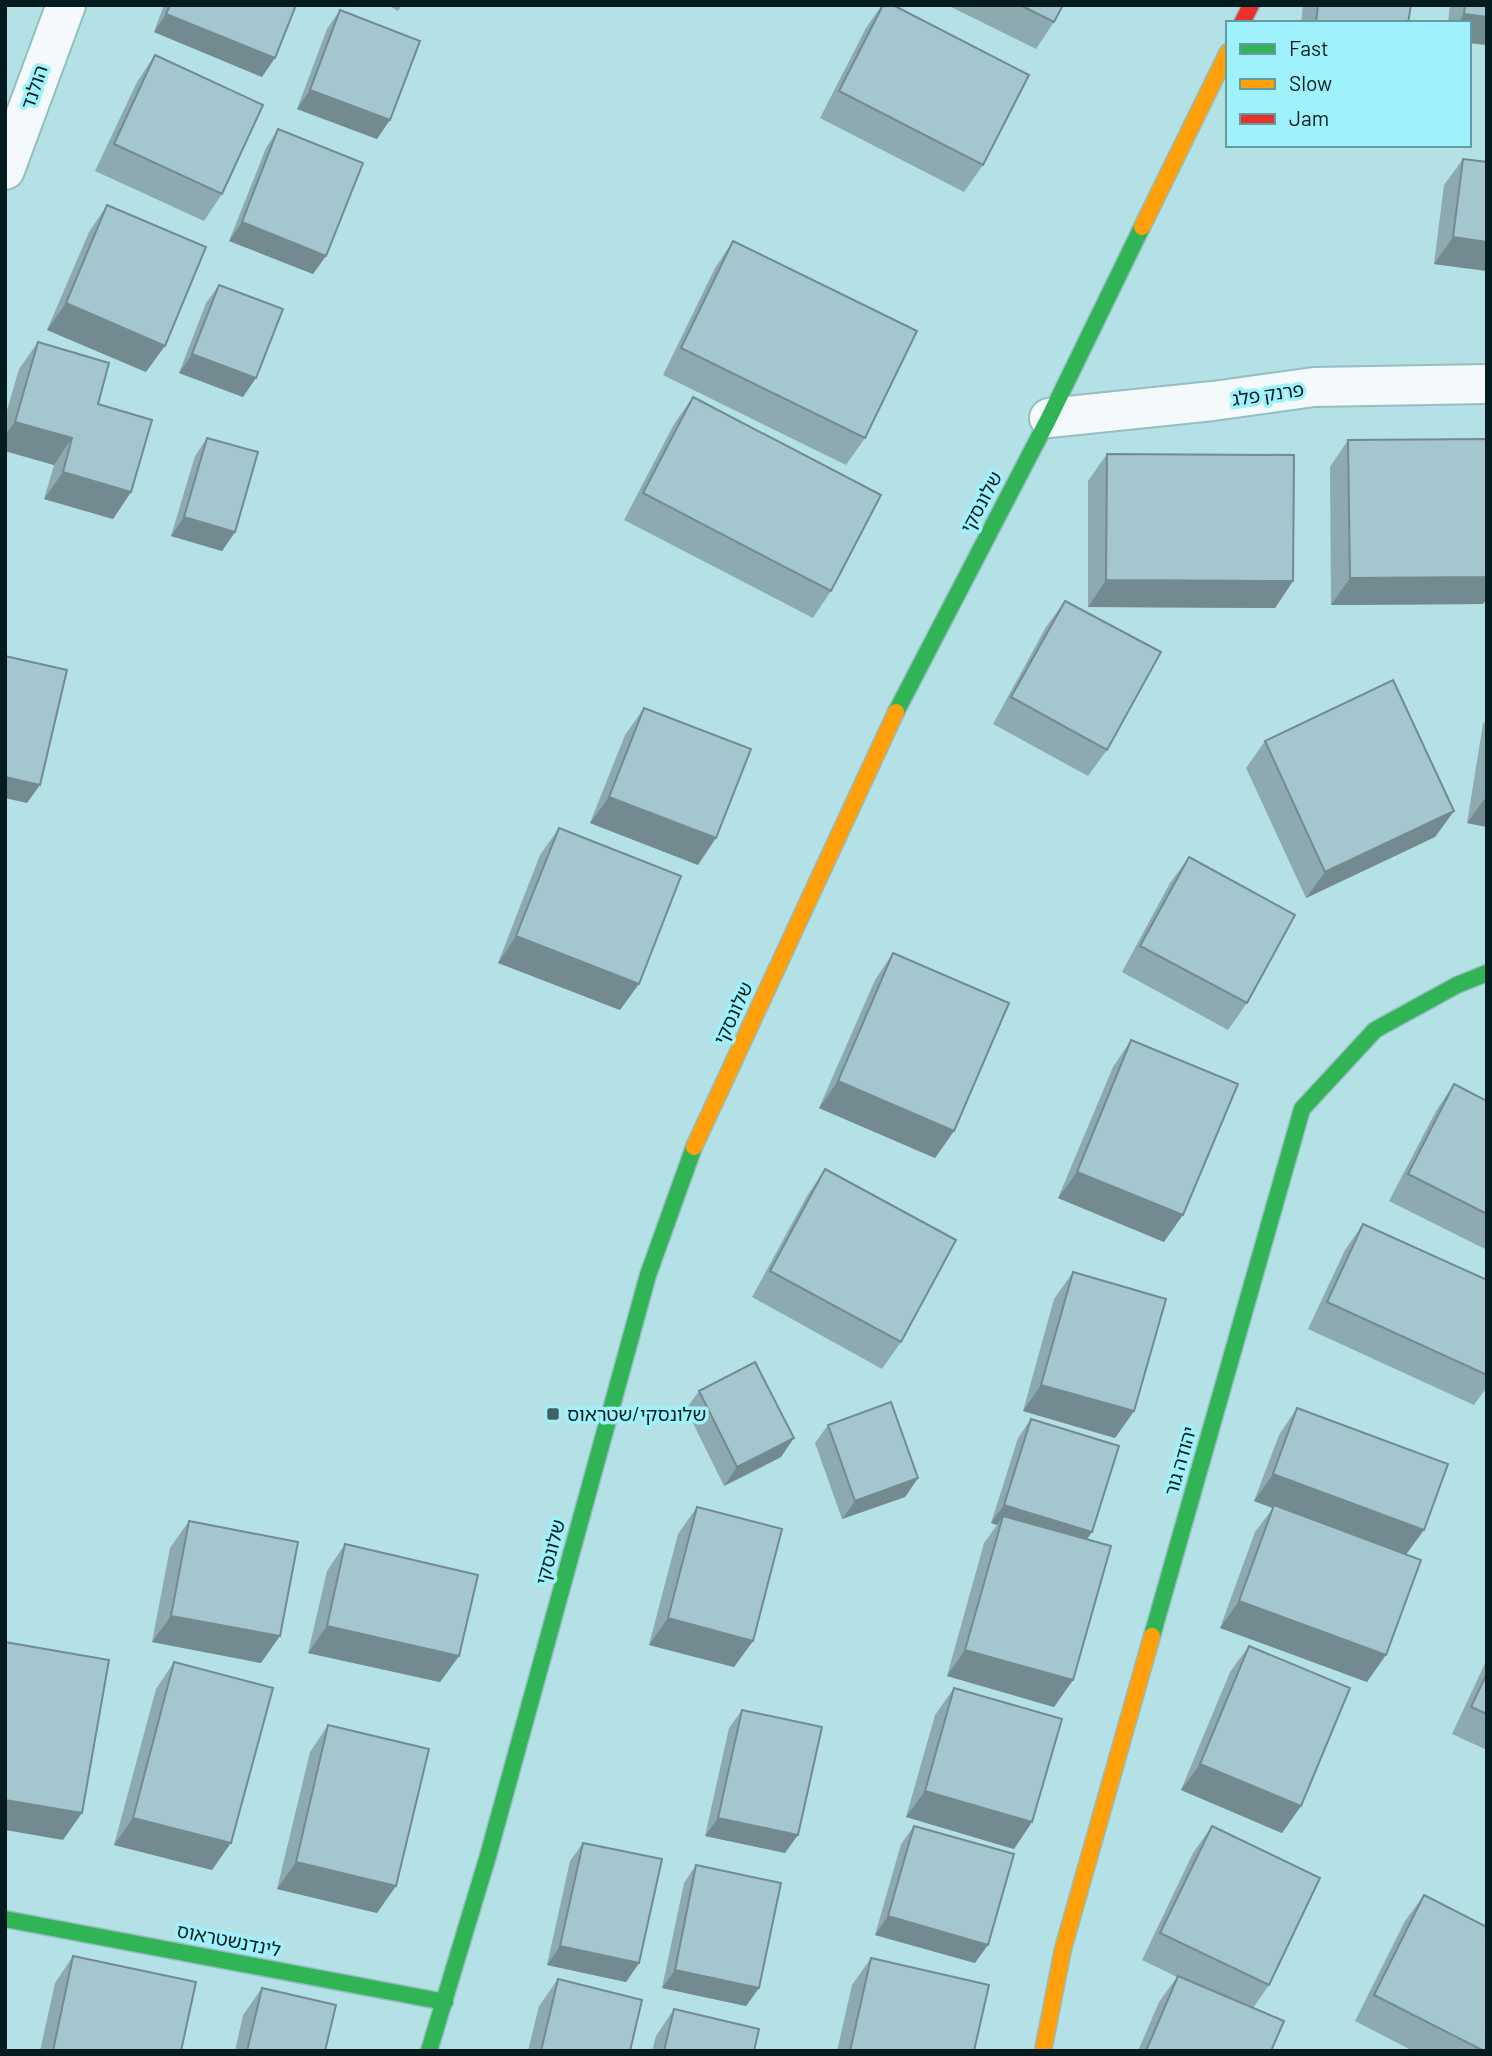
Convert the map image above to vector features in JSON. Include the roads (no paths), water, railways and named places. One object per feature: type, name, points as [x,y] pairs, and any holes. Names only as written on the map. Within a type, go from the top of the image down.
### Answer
[{"type":"street","name":"הולנד","points":[[5,170],[66,5]]},
{"type":"street","points":[[1243,21],[1251,5]]},
{"type":"street","name":"שלונסקי","points":[[429,2051],[648,1275],[692,1151],[910,682],[1049,418],[1226,56]]},
{"type":"street","name":"פרנק פלג","points":[[1049,418],[1213,401],[1314,387],[1487,384]]},
{"type":"street","name":"יהודה גור","points":[[1042,2051],[1063,1949],[1302,1109],[1375,1030],[1457,985],[1487,973]]},
{"type":"street","name":"לינדנשטראוס","points":[[5,1919],[445,2002]]},
{"type":"place","name":"שלונסקי/שטראוס","points":[[553,1414]]}]
